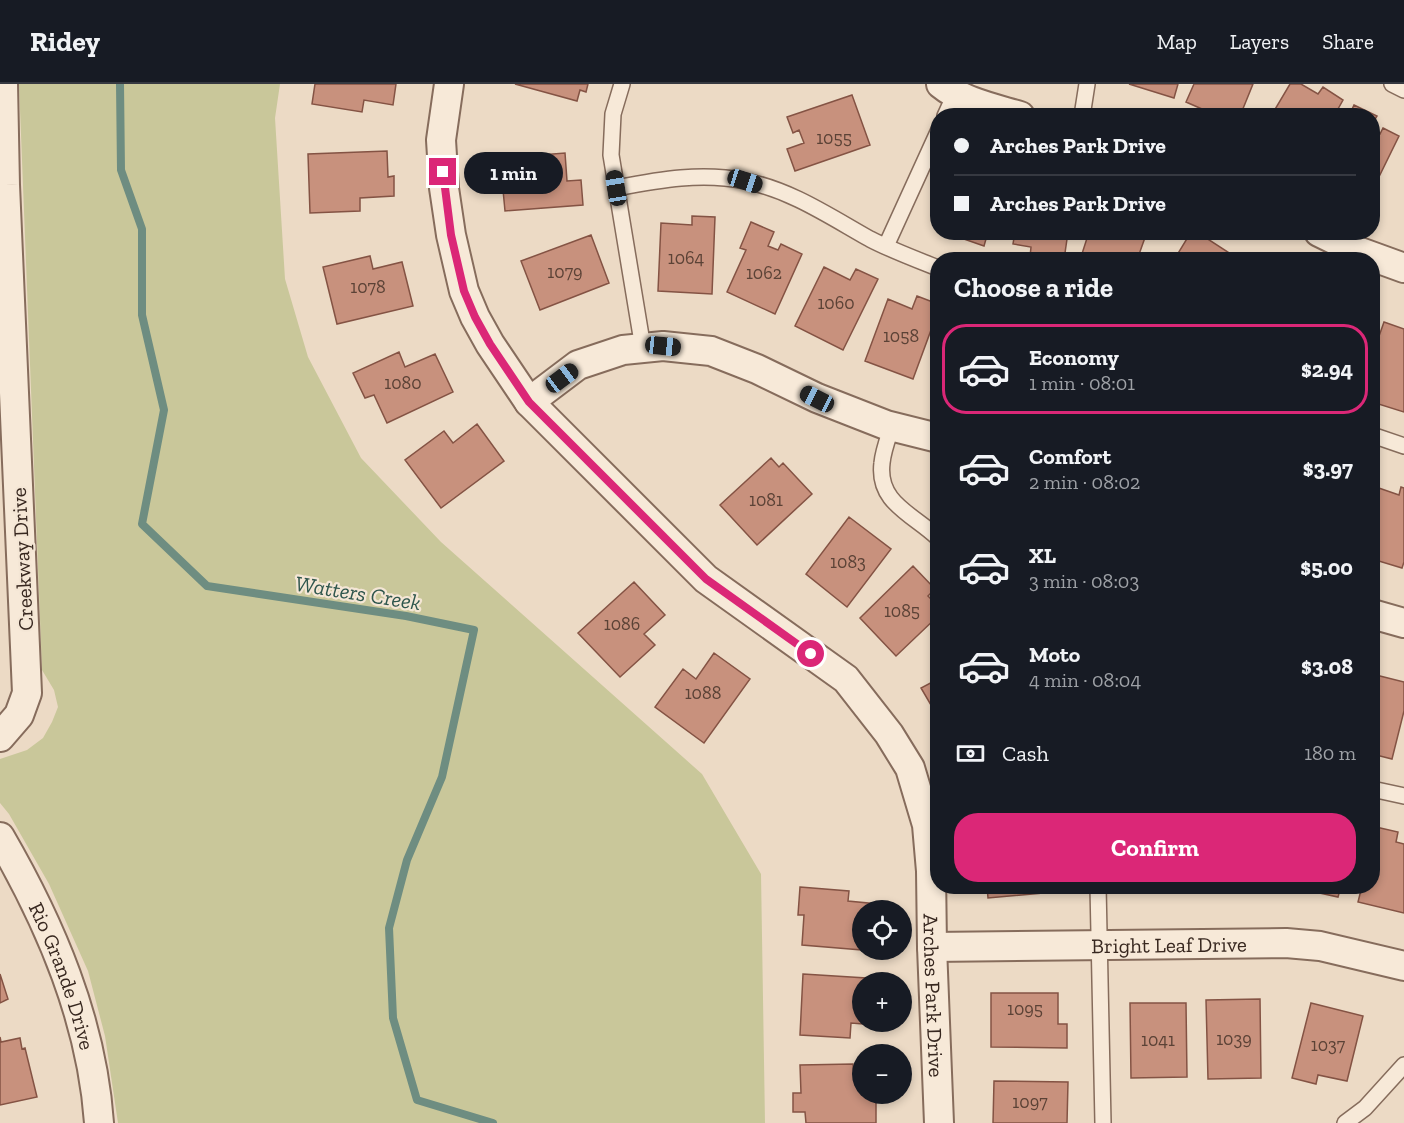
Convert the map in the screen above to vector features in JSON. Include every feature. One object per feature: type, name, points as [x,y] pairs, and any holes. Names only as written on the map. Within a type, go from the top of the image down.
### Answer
[{"type":"street","name":"Creekway Drive","points":[[0,737],[19,715],[27,693],[9,478],[3,84]]},
{"type":"street","name":"Arches Park Drive","points":[[449,84],[441,140],[444,188],[451,235],[464,291],[490,344],[529,402],[706,579],[846,679],[889,734],[910,768],[927,825],[930,852]]},
{"type":"street","points":[[947,98],[993,108]]},
{"type":"street","points":[[1335,240],[1360,252]]},
{"type":"street","points":[[1380,259],[1404,268]]},
{"type":"street","points":[[529,402],[578,365],[623,350],[663,346],[711,351],[757,369],[817,399],[892,426],[930,436]]},
{"type":"street","points":[[1380,616],[1404,623]]},
{"type":"street","name":"Rio Grande Drive","points":[[0,837],[30,890],[65,970],[83,1030],[95,1086],[99,1123]]},
{"type":"street","name":"Arches Park Drive","points":[[932,894],[939,1123]]},
{"type":"street","name":"Bright Leaf Drive","points":[[932,947],[1286,943],[1320,946],[1404,966]]},
{"type":"lane","points":[[622,84],[613,114],[611,155],[643,348]]},
{"type":"lane","points":[[1083,108],[1087,84]]},
{"type":"lane","points":[[1392,84],[1404,90]]},
{"type":"lane","points":[[886,246],[930,150]]},
{"type":"lane","points":[[616,188],[666,178],[707,177],[745,181],[800,199],[870,239],[930,265]]},
{"type":"lane","points":[[892,426],[882,461],[883,488],[891,500],[930,532]]},
{"type":"lane","points":[[1380,438],[1404,446]]},
{"type":"lane","points":[[1380,791],[1404,796]]},
{"type":"lane","points":[[1098,894],[1103,1123]]},
{"type":"lane","points":[[1345,1123],[1365,1108],[1404,1065]]},
{"type":"shaded area","points":[[19,84],[280,84],[275,118],[285,279],[308,357],[361,458],[441,542],[702,774],[761,874],[765,1123],[118,1123],[105,1036],[88,971],[49,884],[9,814],[0,803],[0,759],[27,750],[43,738],[58,707],[54,690],[42,670]]},
{"type":"building","points":[[315,84],[396,84],[393,105],[364,100],[362,112],[312,104]]},
{"type":"building","points":[[515,84],[588,84],[586,92],[580,90],[577,101]]},
{"type":"building","points":[[1129,84],[1178,84],[1174,98]]},
{"type":"building","points":[[1194,84],[1253,84],[1243,108],[1200,108],[1186,102]]},
{"type":"building","points":[[1290,84],[1301,84],[1318,94],[1323,87],[1343,100],[1338,108],[1276,108]]},
{"type":"building","points":[[852,95],[870,145],[795,171],[787,149],[804,143],[799,130],[793,133],[787,117]]},
{"type":"building","points":[[1383,128],[1399,136],[1380,175],[1380,134]]},
{"type":"building","points":[[387,151],[388,177],[394,176],[394,196],[360,198],[360,211],[310,213],[308,154]]},
{"type":"building","points":[[565,153],[567,181],[581,180],[583,205],[505,211],[500,158]]},
{"type":"building","points":[[692,216],[715,217],[712,294],[658,291],[661,223],[692,225]]},
{"type":"building","points":[[751,222],[774,232],[768,246],[778,250],[781,244],[802,254],[775,314],[727,292],[746,250],[740,248]]},
{"type":"building","points":[[591,235],[609,283],[540,310],[521,261]]},
{"type":"building","points":[[967,240],[986,240],[984,246]]},
{"type":"building","points":[[1014,240],[1067,240],[1065,252],[1030,252],[1031,247],[1013,244]]},
{"type":"building","points":[[1086,240],[1144,240],[1140,252],[1083,252]]},
{"type":"building","points":[[1186,240],[1209,240],[1228,252],[1179,252]]},
{"type":"building","points":[[370,256],[373,269],[402,262],[413,306],[337,324],[323,267]]},
{"type":"building","points":[[824,267],[850,280],[856,269],[878,279],[843,350],[795,326]]},
{"type":"building","points":[[917,296],[930,301],[930,333],[913,379],[865,361],[888,299],[912,309]]},
{"type":"building","points":[[1384,322],[1404,329],[1404,412],[1380,404],[1380,333]]},
{"type":"building","points":[[399,352],[405,367],[435,354],[453,392],[387,423],[374,395],[365,398],[353,373]]},
{"type":"building","points":[[477,424],[504,461],[441,508],[405,460],[444,431],[453,443]]},
{"type":"building","points":[[771,458],[779,467],[783,463],[812,494],[757,545],[720,505]]},
{"type":"building","points":[[1401,487],[1404,488],[1404,562],[1402,568],[1380,561],[1380,488],[1399,495]]},
{"type":"building","points":[[849,517],[891,549],[847,607],[806,574]]},
{"type":"building","points":[[913,566],[930,584],[928,596],[930,598],[930,624],[896,656],[860,618]]},
{"type":"building","points":[[634,582],[665,615],[644,634],[655,645],[620,677],[578,633]]},
{"type":"building","points":[[714,653],[750,679],[704,743],[655,707],[683,669],[696,679]]},
{"type":"building","points":[[1380,676],[1404,682],[1404,711],[1392,759],[1380,756]]},
{"type":"building","points":[[930,683],[930,703],[921,688]]},
{"type":"building","points":[[1380,828],[1398,832],[1396,842],[1404,844],[1404,913],[1358,902],[1360,894],[1380,894]]},
{"type":"building","points":[[800,887],[849,891],[848,901],[852,901],[852,949],[802,945],[804,915],[798,915]]},
{"type":"building","points":[[988,894],[1032,894],[988,898]]},
{"type":"building","points":[[0,974],[8,999],[0,1003]]},
{"type":"building","points":[[803,974],[852,977],[850,1038],[800,1035]]},
{"type":"building","points":[[991,993],[1058,993],[1058,1024],[1067,1024],[1067,1048],[991,1047]]},
{"type":"building","points":[[1260,999],[1261,1078],[1208,1079],[1206,1000]]},
{"type":"building","points":[[1130,1003],[1186,1003],[1187,1077],[1131,1078]]},
{"type":"building","points":[[1311,1003],[1363,1016],[1347,1081],[1318,1075],[1316,1084],[1292,1078]]},
{"type":"building","points":[[0,1037],[1,1042],[20,1038],[22,1049],[25,1048],[37,1097],[0,1105]]},
{"type":"building","points":[[852,1064],[852,1104],[876,1104],[876,1123],[806,1123],[805,1112],[793,1112],[793,1093],[801,1093],[800,1065]]},
{"type":"building","points":[[994,1081],[1068,1082],[1067,1123],[993,1123]]},
{"type":"waterway","name":"Watters Creek","points":[[120,84],[121,170],[142,229],[142,315],[164,410],[142,524],[207,586],[406,616],[474,630],[442,777],[407,860],[389,928],[393,1018],[417,1100],[493,1123]]},
{"type":"route","points":[[443,172],[451,235],[464,291],[490,344],[529,402],[706,579],[811,654]]}]
